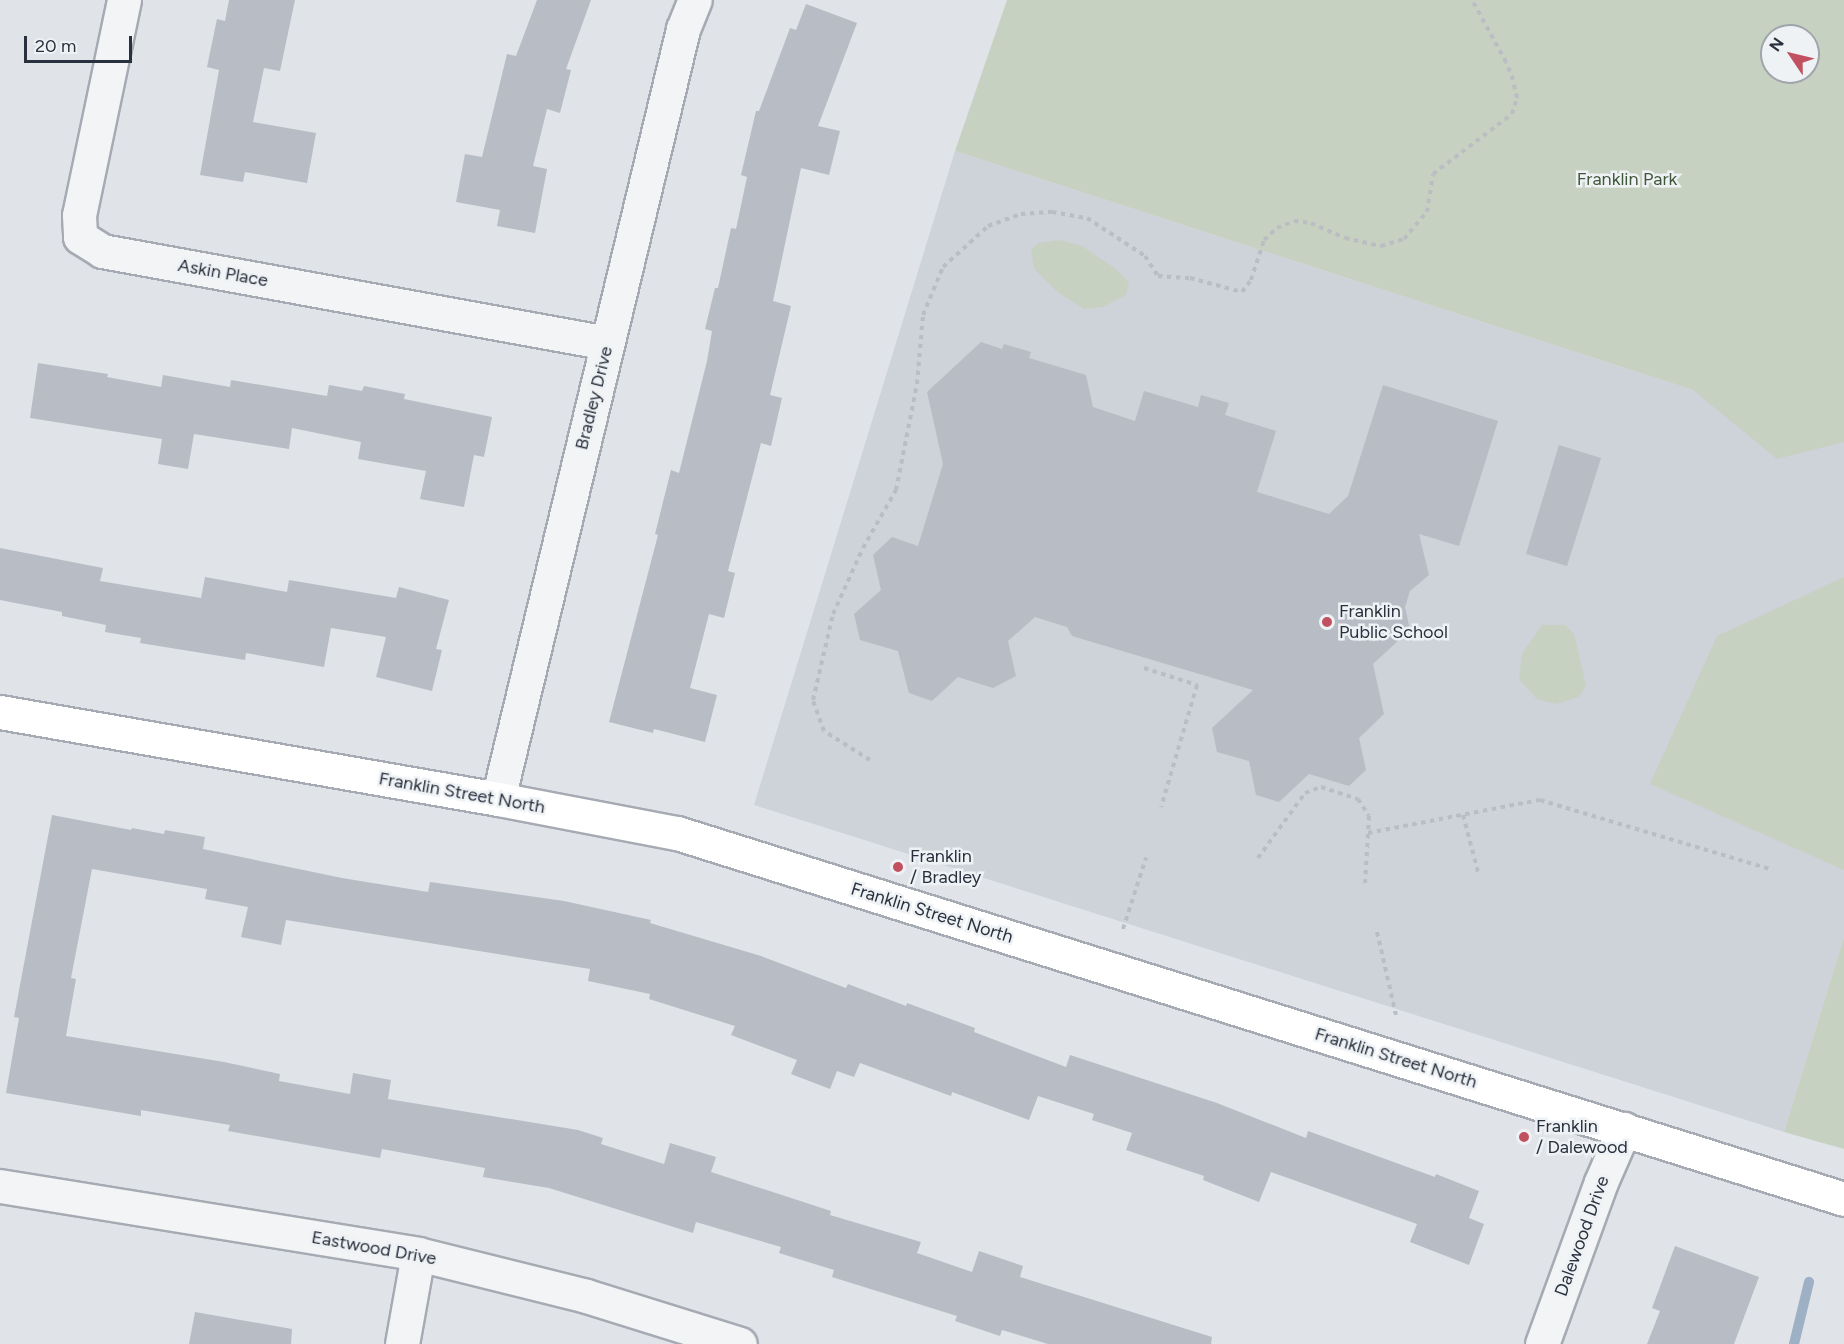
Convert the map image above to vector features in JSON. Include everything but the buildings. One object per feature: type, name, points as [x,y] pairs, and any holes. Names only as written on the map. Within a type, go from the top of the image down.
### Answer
[{"type":"street","name":"Askin Place","points":[[124,0],[79,215],[80,237],[102,251],[607,344]]},
{"type":"street","name":"Bradley Drive","points":[[498,799],[683,29],[695,0]]},
{"type":"street","name":"Franklin Street North","points":[[0,712],[498,799],[677,833],[1844,1199]]},
{"type":"street","name":"Dalewood Drive","points":[[1542,1344],[1601,1182],[1624,1129]]},
{"type":"street","name":"Eastwood Drive","points":[[0,1186],[418,1254],[586,1296],[740,1344]]},
{"type":"street","points":[[402,1344],[418,1254]]},
{"type":"path","points":[[870,760],[824,731],[813,700],[833,614],[863,548],[896,490],[917,384],[923,315],[943,267],[988,226],[1021,214],[1032,213],[1053,212],[1087,218],[1145,256],[1158,276],[1190,278],[1242,292],[1251,280],[1264,240],[1277,228],[1294,221],[1311,224],[1345,238],[1381,246],[1404,239],[1427,212],[1433,174],[1512,114],[1516,98],[1513,80],[1506,62],[1472,0]]},
{"type":"path","points":[[1144,668],[1197,685],[1161,807]]},
{"type":"path","points":[[1258,858],[1305,793],[1321,787],[1358,799],[1369,816],[1365,884]]},
{"type":"path","points":[[1368,832],[1540,800],[1773,870]]},
{"type":"path","points":[[1463,815],[1478,872]]},
{"type":"path","points":[[1123,930],[1146,858]]},
{"type":"path","points":[[1377,932],[1396,1015]]},
{"type":"shaded area","name":"Franklin Public School","points":[[955,151],[1844,439],[1844,937],[1784,1132],[754,805]]},
{"type":"green space","name":"Franklin Park","points":[[1007,0],[1844,0],[1844,442],[1777,459],[1693,390],[955,151]]},
{"type":"green space","points":[[1059,240],[1082,246],[1116,269],[1129,283],[1126,295],[1103,307],[1084,309],[1060,294],[1034,269],[1031,250],[1038,243]]},
{"type":"green space","points":[[1844,577],[1844,870],[1650,784],[1717,636]]},
{"type":"green space","points":[[1542,625],[1565,625],[1574,634],[1586,685],[1579,697],[1556,704],[1537,699],[1519,679],[1522,654]]},
{"type":"green space","points":[[1844,937],[1844,1149],[1784,1132]]},
{"type":"waterway","points":[[1794,1344],[1809,1282]]},
{"type":"place","name":"Franklin Public School","points":[[1327,622]]},
{"type":"place","name":"Franklin / Bradley","points":[[898,867]]},
{"type":"place","name":"Franklin / Dalewood","points":[[1524,1137]]}]
